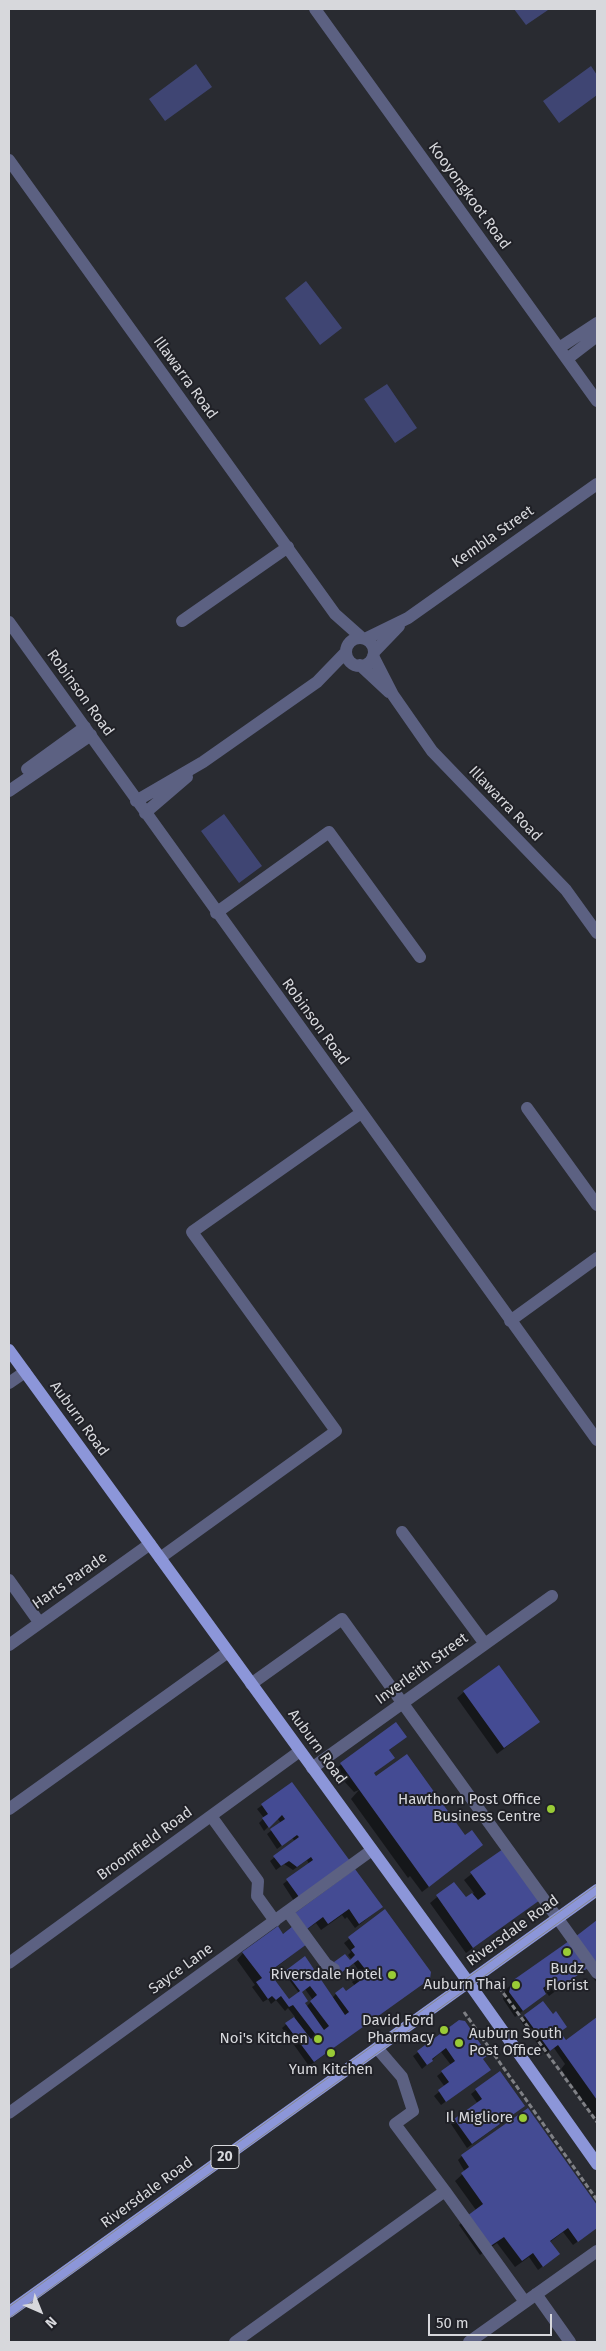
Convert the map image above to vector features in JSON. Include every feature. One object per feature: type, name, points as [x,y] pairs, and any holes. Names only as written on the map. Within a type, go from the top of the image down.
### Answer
[{"type":"main road","name":"Auburn Road","points":[[9,1350],[597,2164]]},
{"type":"main road","name":"Riversdale Road","points":[[9,2312],[597,1890]]},
{"type":"street","name":"Kooyongkoot Road","points":[[315,9],[597,401]]},
{"type":"street","name":"Illawarra Road","points":[[9,160],[335,614],[363,639]]},
{"type":"street","points":[[559,348],[597,323]]},
{"type":"street","points":[[567,359],[597,336]]},
{"type":"street","name":"Kembla Street","points":[[363,639],[408,618],[597,484]]},
{"type":"street","points":[[182,621],[288,547]]},
{"type":"street","name":"Illawarra Road","points":[[335,614],[347,650]]},
{"type":"street","name":"Kembla Street","points":[[373,654],[408,618]]},
{"type":"street","name":"Robinson Road","points":[[9,622],[360,1114],[597,1440]]},
{"type":"street","points":[[144,812],[203,762],[317,682],[347,650],[353,640],[363,639],[371,644],[373,654],[368,663],[357,665],[317,682]]},
{"type":"street","points":[[347,650],[349,659],[357,665]]},
{"type":"street","name":"Illawarra Road","points":[[373,654],[393,695],[432,751],[566,890],[597,933]]},
{"type":"street","name":"Illawarra Road","points":[[357,665],[393,695]]},
{"type":"street","points":[[9,782],[88,731]]},
{"type":"street","points":[[9,791],[88,731]]},
{"type":"street","points":[[136,800],[203,762]]},
{"type":"street","points":[[216,913],[329,832],[420,957]]},
{"type":"street","points":[[527,1108],[597,1205]]},
{"type":"street","points":[[160,1558],[336,1431],[192,1232],[360,1114]]},
{"type":"street","points":[[510,1321],[597,1258]]},
{"type":"street","points":[[9,1384],[25,1372]]},
{"type":"street","points":[[402,1532],[485,1644]]},
{"type":"street","name":"Harts Parade","points":[[9,1645],[150,1544]]},
{"type":"street","points":[[9,1580],[39,1622]]},
{"type":"street","name":"Inverleith Street","points":[[312,1768],[552,1596]]},
{"type":"street","points":[[252,1684],[342,1619],[597,1973]]},
{"type":"street","points":[[9,1809],[228,1652]]},
{"type":"street","name":"Broomfield Road","points":[[9,1963],[300,1751]]},
{"type":"street","points":[[211,1816],[258,1881],[257,1896],[275,1921]]},
{"type":"street","name":"Sayce Lane","points":[[9,2113],[372,1850]]},
{"type":"street","points":[[288,1912],[326,1964],[334,1969]]},
{"type":"street","points":[[377,2048],[402,2077],[413,2111],[395,2124],[526,2302]]},
{"type":"street","points":[[235,2342],[444,2191]]},
{"type":"street","points":[[469,2342],[597,2251]]},
{"type":"street","points":[[536,2294],[570,2342]]},
{"type":"path","points":[[500,1987],[597,2122]]},
{"type":"path","points":[[464,2012],[597,2200]]},
{"type":"shaded area","points":[[514,9],[548,9],[548,10],[526,25]]},
{"type":"shaded area","points":[[196,64],[212,87],[165,121],[149,99]]},
{"type":"shaded area","points":[[591,66],[597,75],[597,95],[559,123],[543,101]]},
{"type":"shaded area","points":[[306,281],[342,328],[320,345],[285,298]]},
{"type":"shaded area","points":[[387,384],[417,428],[395,443],[364,399]]},
{"type":"shaded area","points":[[224,814],[262,866],[239,883],[201,831]]},
{"type":"building","points":[[499,1665],[540,1722],[504,1748],[463,1691]]},
{"type":"building","points":[[396,1722],[407,1737],[389,1750],[395,1758],[374,1773],[376,1776],[407,1754],[465,1835],[472,1830],[483,1845],[429,1887],[340,1763]]},
{"type":"building","points":[[292,1782],[350,1861],[299,1897],[286,1879],[313,1860],[311,1857],[297,1867],[289,1861],[281,1866],[273,1856],[299,1837],[297,1835],[282,1846],[270,1829],[285,1819],[282,1815],[269,1828],[262,1818],[268,1814],[261,1804]]},
{"type":"building","points":[[503,1849],[540,1900],[473,1948],[436,1895],[454,1882],[466,1897],[472,1893],[478,1900],[486,1894],[470,1872]]},
{"type":"building","points":[[355,1869],[383,1907],[359,1924],[349,1909],[328,1924],[323,1917],[307,1929],[295,1913]]},
{"type":"building","points":[[385,1909],[431,1972],[430,1979],[314,2062],[285,2023],[294,2017],[311,2039],[316,2035],[293,2005],[289,2007],[281,1996],[276,2000],[272,1996],[268,1999],[256,1982],[262,1978],[242,1952],[278,1926],[283,1934],[294,1925],[307,1944],[269,1972],[289,1999],[300,1991],[285,1971],[305,1956],[345,2015],[349,2012],[335,1993],[343,1987],[346,1991],[361,1980],[358,1975],[365,1969],[358,1960],[342,1972],[334,1962],[345,1954],[350,1960],[355,1955],[351,1950],[355,1947],[348,1937]],"holes":[[[310,1986],[317,1995],[310,2001],[329,2026],[324,2030],[305,2003],[308,2001],[302,1992]]]},
{"type":"building","points":[[597,1920],[597,1968],[575,1937]]},
{"type":"building","points":[[569,1941],[588,1968],[556,1990],[550,1983],[543,1988],[546,1994],[523,2011],[509,1992],[512,1981]]},
{"type":"building","points":[[543,2001],[553,2014],[556,2011],[567,2027],[560,2032],[566,2040],[597,2017],[597,2100],[558,2045],[550,2051],[524,2015]]},
{"type":"building","points":[[459,2020],[465,2021],[488,2055],[483,2059],[491,2070],[446,2102],[438,2090],[449,2082],[441,2071],[455,2061],[446,2048],[427,2065],[417,2051]]},
{"type":"building","points":[[500,2071],[525,2106],[472,2144],[454,2119],[482,2099],[475,2089]]},
{"type":"building","points":[[528,2108],[597,2205],[597,2228],[578,2242],[568,2228],[550,2241],[560,2254],[543,2267],[533,2253],[522,2261],[504,2237],[489,2247],[467,2216],[483,2204],[461,2173],[469,2167],[461,2155]]},
{"type":"tram line","points":[[9,2307],[597,1885]]},
{"type":"tram line","points":[[9,2318],[597,1895]]},
{"type":"place","name":"Hawthorn Post Office Business Centre","points":[[551,1809]]},
{"type":"place","name":"Budz Florist","points":[[567,1952]]},
{"type":"place","name":"Riversdale Hotel","points":[[392,1975]]},
{"type":"place","name":"Auburn Thai","points":[[516,1985]]},
{"type":"place","name":"David Ford Pharmacy","points":[[444,2030]]},
{"type":"place","name":"Noi's Kitchen","points":[[318,2039]]},
{"type":"place","name":"Auburn South Post Office","points":[[459,2043]]},
{"type":"place","name":"Yum Kitchen","points":[[331,2053]]},
{"type":"place","name":"Il Migliore","points":[[523,2118]]}]
